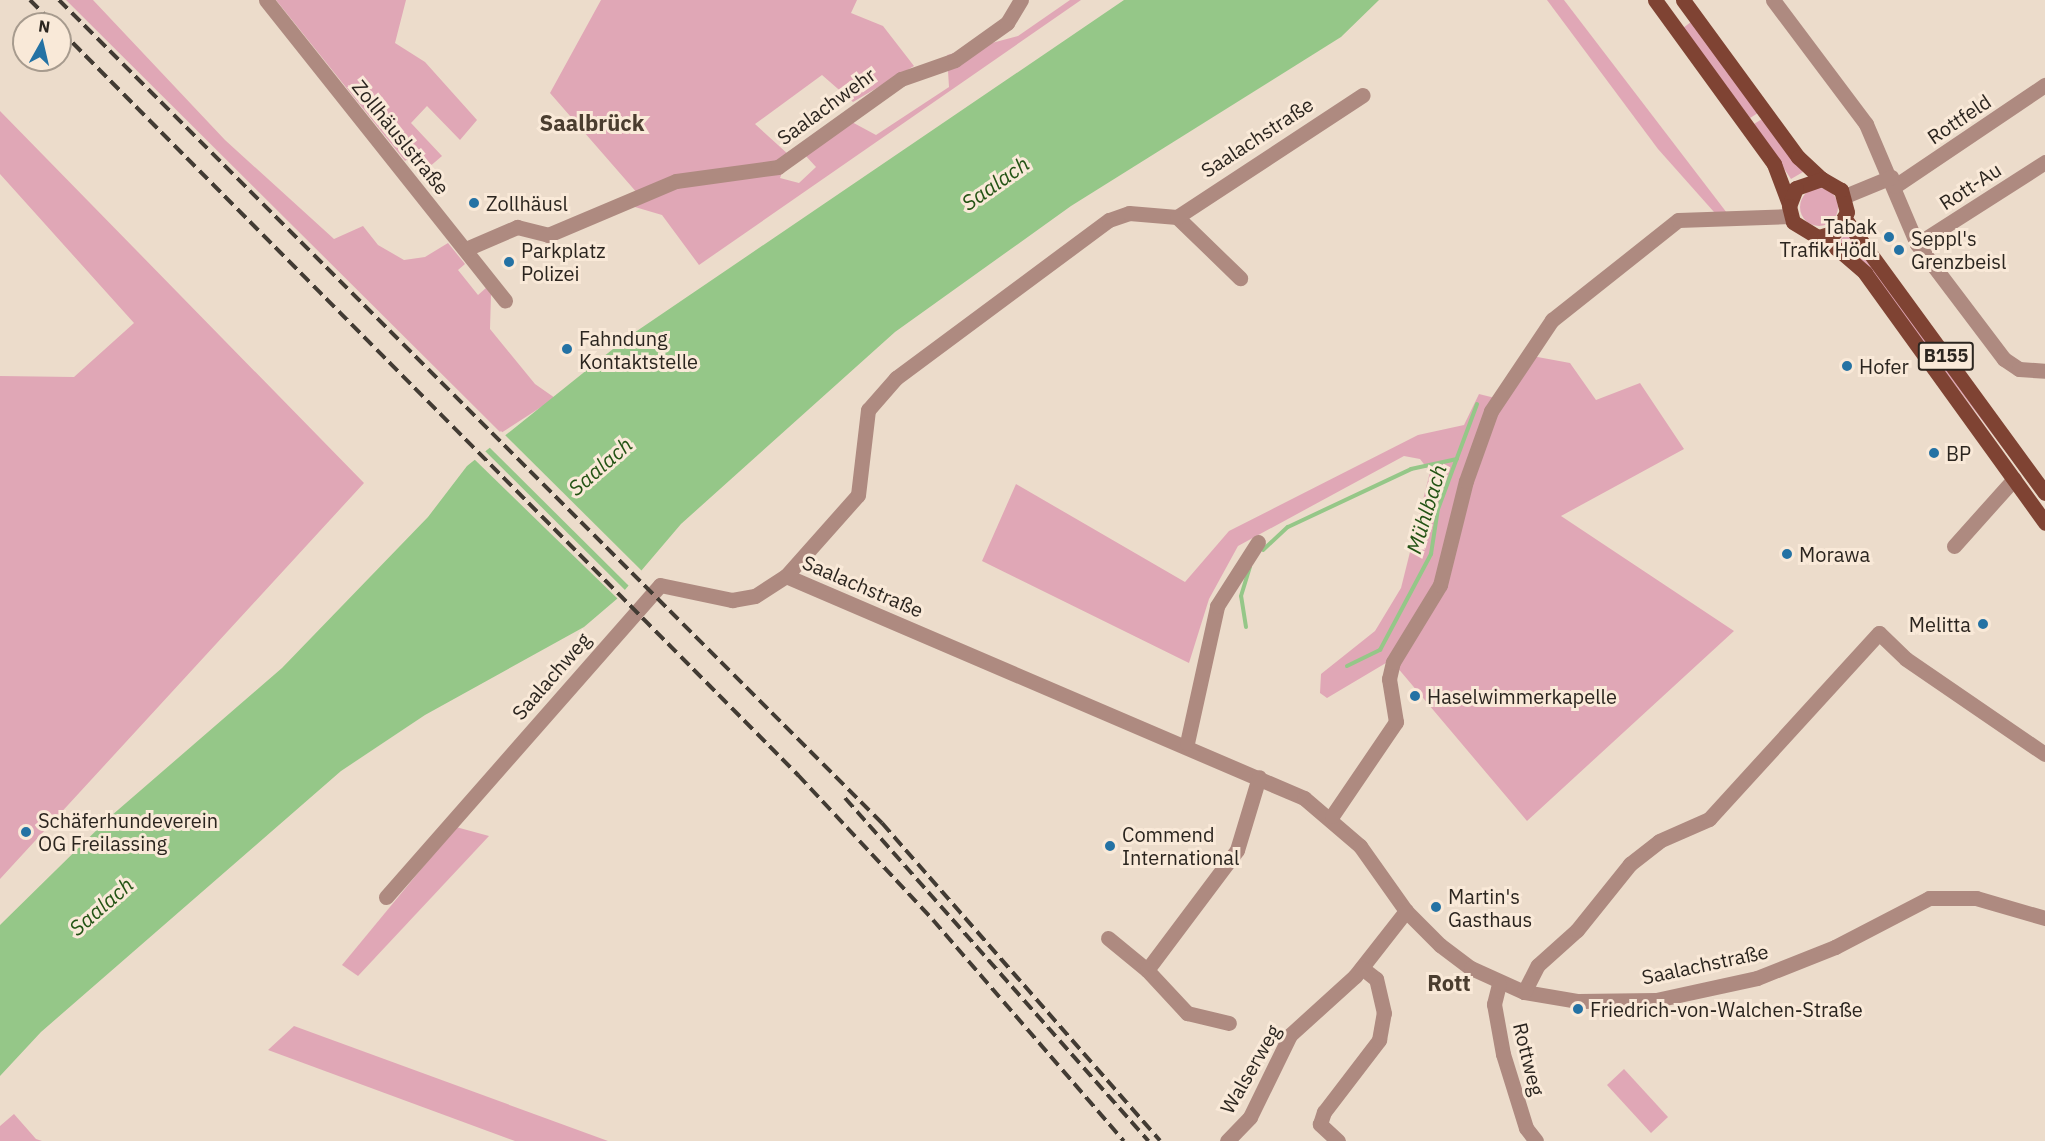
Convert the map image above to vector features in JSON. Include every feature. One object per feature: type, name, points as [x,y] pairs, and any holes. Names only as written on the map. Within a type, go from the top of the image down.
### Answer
[{"type":"main road","points":[[1655,0],[1774,164],[1790,211],[1803,232],[1819,237],[1835,232],[1845,219],[1845,196],[1822,179],[1798,156],[1683,0]]},
{"type":"main road","points":[[1790,211],[1796,188],[1822,179]]},
{"type":"main road","name":"B155","points":[[1845,219],[2045,493]]},
{"type":"main road","name":"B155","points":[[1819,237],[1865,273],[2045,523]]},
{"type":"street","name":"Zollhäuslstraße","points":[[266,0],[505,300]]},
{"type":"street","name":"Saalachwehr","points":[[466,249],[517,227],[548,235],[676,181],[778,167],[901,79],[955,60],[1007,23],[1021,0]]},
{"type":"street","points":[[1773,0],[1866,124],[1893,181],[1917,244],[2004,359],[2019,369],[2045,371]]},
{"type":"street","name":"Rottfeld","points":[[1845,196],[1893,181],[2045,85]]},
{"type":"street","name":"Saalachstraße","points":[[1363,95],[1177,217],[1129,213],[1109,220],[878,393],[863,427],[858,495],[786,576],[1217,756],[1332,816],[1406,911],[1455,958],[1499,984],[1524,992],[1578,1001],[1656,1000],[1757,978],[1835,947],[1929,898],[1976,898],[2045,918]]},
{"type":"street","name":"Rott-Au","points":[[1917,244],[2045,162]]},
{"type":"street","points":[[1332,816],[1396,722],[1389,679],[1393,662],[1440,585],[1466,481],[1491,411],[1540,335],[1569,304],[1678,220],[1790,211]]},
{"type":"street","points":[[1177,217],[1240,278]]},
{"type":"street","points":[[1954,546],[2014,479]]},
{"type":"street","points":[[1191,745],[1217,606],[1258,542]]},
{"type":"street","name":"Saalachweg","points":[[386,897],[660,585],[732,600],[755,596],[786,576]]},
{"type":"street","points":[[1524,992],[1538,965],[1577,930],[1630,864],[1659,841],[1709,819],[1879,633],[1906,659],[2045,754]]},
{"type":"street","points":[[1147,969],[1237,850],[1259,777]]},
{"type":"street","name":"Walserweg","points":[[1227,1141],[1250,1117],[1290,1035],[1362,968],[1406,911]]},
{"type":"street","points":[[1108,938],[1147,969],[1187,1013],[1229,1023]]},
{"type":"street","points":[[1338,1141],[1320,1124],[1324,1112],[1379,1040],[1384,1013],[1377,980],[1362,968]]},
{"type":"street","name":"Rottweg","points":[[1499,984],[1494,1004],[1503,1054],[1526,1128],[1536,1141]]},
{"type":"shaded area","points":[[66,0],[93,0],[225,140],[334,239],[363,226],[378,245],[404,260],[425,257],[448,243],[465,264],[458,270],[478,295],[486,288],[491,294],[490,329],[535,384],[555,398],[501,433]]},
{"type":"shaded area","points":[[276,0],[406,0],[395,43],[425,62],[477,120],[460,140],[427,106],[411,123],[442,156],[428,168],[415,154],[405,161]]},
{"type":"shaded area","points":[[601,0],[857,0],[851,13],[883,26],[914,66],[853,102],[822,75],[755,124],[789,155],[780,178],[799,183],[816,167],[805,155],[850,121],[876,135],[949,87],[947,55],[1018,36],[1070,0],[1081,0],[699,265],[662,215],[618,202],[638,194],[550,93]]},
{"type":"shaded area","points":[[1547,0],[1564,0],[1727,213],[1714,212],[1658,149]]},
{"type":"shaded area","points":[[1691,22],[1758,113],[1750,118],[1683,28]]},
{"type":"shaded area","points":[[0,111],[364,483],[0,879],[0,376],[74,377],[134,323],[0,174]]},
{"type":"shaded area","points":[[1762,119],[1803,172],[1791,179],[1754,124]]},
{"type":"shaded area","points":[[1819,188],[1833,193],[1838,207],[1833,221],[1819,226],[1805,221],[1800,207],[1805,193]]},
{"type":"shaded area","points":[[1848,232],[2041,498],[1858,257],[1839,241]]},
{"type":"shaded area","points":[[1522,354],[1570,363],[1596,400],[1640,383],[1684,449],[1561,516],[1734,631],[1527,821],[1391,660],[1327,698],[1320,693],[1321,674],[1375,631],[1401,588],[1430,472],[1420,459],[1404,456],[1238,546],[1209,599],[1189,663],[982,561],[1016,484],[1185,582],[1229,531],[1418,435],[1464,425],[1479,394],[1495,398]]},
{"type":"shaded area","points":[[456,827],[489,836],[358,976],[342,965]]},
{"type":"shaded area","points":[[294,1026],[608,1141],[515,1141],[268,1050]]},
{"type":"shaded area","points":[[1624,1069],[1668,1117],[1651,1133],[1607,1085]]},
{"type":"shaded area","points":[[14,1114],[36,1139],[42,1141],[0,1141],[0,1126]]},
{"type":"water","name":"Saalach","points":[[1124,0],[1379,0],[1341,37],[1071,206],[895,332],[681,524],[618,598],[584,627],[425,715],[341,771],[41,1032],[0,1076],[0,925],[111,816],[282,668],[428,517],[467,466],[628,337]]},
{"type":"pier","points":[[501,431],[645,574],[632,589],[486,444]]},
{"type":"pier","points":[[482,448],[628,593],[620,601],[472,457]]},
{"type":"waterway","name":"Mühlbach","points":[[1347,666],[1380,650],[1431,554],[1438,509],[1477,404]]},
{"type":"waterway","points":[[1263,550],[1288,527],[1411,469],[1457,459]]},
{"type":"waterway","points":[[1246,627],[1241,596],[1250,566]]},
{"type":"railway","points":[[30,0],[42,12]]},
{"type":"railway","points":[[59,0],[882,823],[1160,1141]]},
{"type":"railway","points":[[72,42],[798,775],[933,920],[1124,1141]]},
{"type":"railway","points":[[845,798],[1148,1141]]},
{"type":"place","name":"Zollhäusl","points":[[474,203]]},
{"type":"place","name":"Tabak Trafik Hödl","points":[[1889,237]]},
{"type":"place","name":"Seppl's Grenzbeisl","points":[[1899,250]]},
{"type":"place","name":"Parkplatz Polizei","points":[[509,262]]},
{"type":"place","name":"Fahndung Kontaktstelle","points":[[567,349]]},
{"type":"place","name":"Hofer","points":[[1847,366]]},
{"type":"place","name":"BP","points":[[1934,453]]},
{"type":"place","name":"Morawa","points":[[1787,554]]},
{"type":"place","name":"Melitta","points":[[1983,624]]},
{"type":"place","name":"Haselwimmerkapelle","points":[[1415,696]]},
{"type":"place","name":"Schäferhundeverein OG Freilassing","points":[[26,832]]},
{"type":"place","name":"Commend International","points":[[1110,846]]},
{"type":"place","name":"Martin's Gasthaus","points":[[1436,907]]},
{"type":"place","name":"Friedrich-von-Walchen-Straße","points":[[1578,1009]]},
{"type":"district","name":"Saalbrück","points":[[592,123]]},
{"type":"district","name":"Rott","points":[[1449,983]]}]
